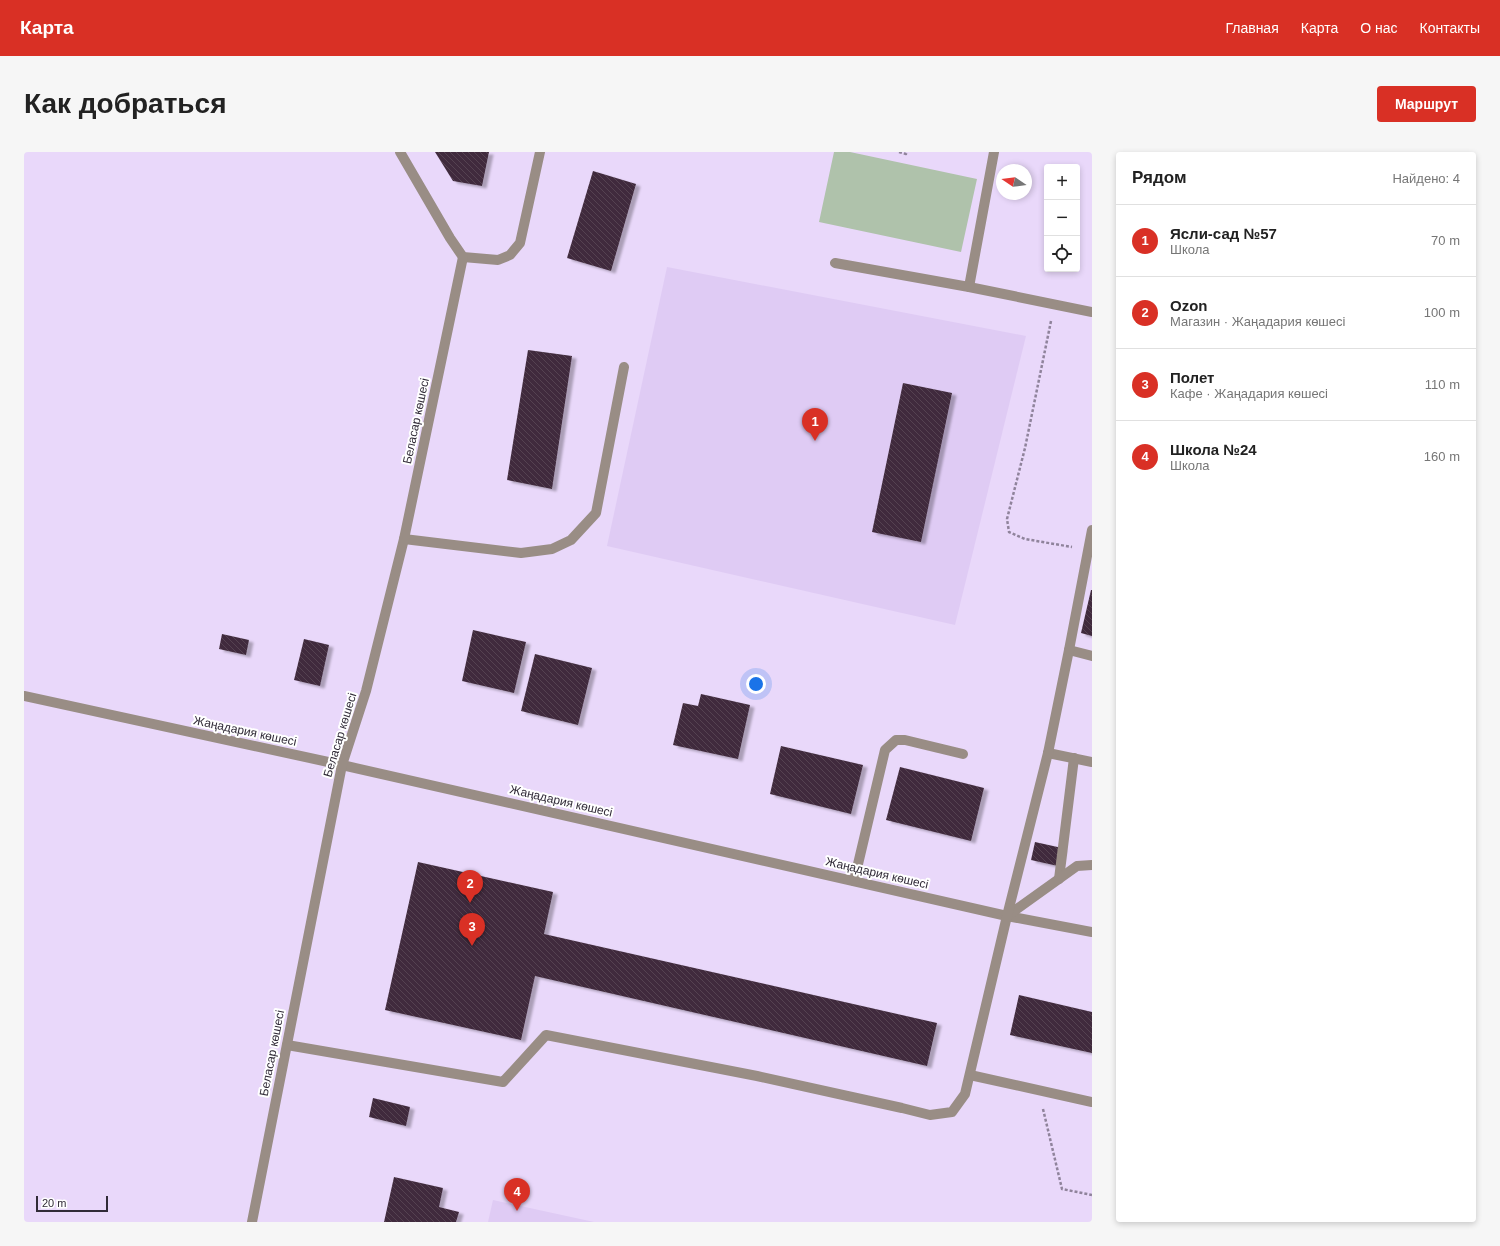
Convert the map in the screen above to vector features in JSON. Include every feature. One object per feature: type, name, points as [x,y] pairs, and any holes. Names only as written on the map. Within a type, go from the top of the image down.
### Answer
[{"type":"street","points":[[400,152],[450,238],[463,257],[498,260],[510,255],[520,243],[540,152]]},
{"type":"street","points":[[969,287],[994,152]]},
{"type":"street","name":"Беласар көшесі","points":[[252,1222],[342,765],[366,691],[404,539],[463,257]]},
{"type":"street","points":[[835,263],[969,287],[1092,312]]},
{"type":"street","points":[[404,539],[521,553],[552,549],[572,540],[596,513],[624,367]]},
{"type":"street","points":[[287,1045],[503,1082],[546,1035],[780,1080],[902,1108],[930,1116],[952,1112],[965,1094],[1007,916],[1048,753],[1069,650],[1089,566],[1088,549],[1092,530]]},
{"type":"street","points":[[1069,650],[1092,656]]},
{"type":"street","name":"Жаңадария көшесі","points":[[24,696],[342,765],[1007,916],[1092,932]]},
{"type":"street","points":[[854,881],[885,750],[896,740],[905,740],[963,754]]},
{"type":"street","points":[[1048,753],[1092,762]]},
{"type":"street","points":[[1059,879],[1074,758]]},
{"type":"street","points":[[1007,916],[1077,866],[1092,865]]},
{"type":"street","points":[[970,1075],[1092,1102]]},
{"type":"path","points":[[899,152],[906,154],[906,152]]},
{"type":"path","points":[[1054,304],[1045,356],[1027,441],[1007,519],[1010,532],[1025,539],[1088,549]]},
{"type":"path","points":[[1038,1090],[1062,1189],[1092,1195]]},
{"type":"shaded area","points":[[667,267],[1026,336],[955,625],[607,546]]},
{"type":"shaded area","points":[[493,1200],[594,1222],[488,1222]]},
{"type":"green space","points":[[834,152],[850,152],[977,179],[961,252],[819,222]]},
{"type":"building","points":[[435,152],[489,152],[482,186],[453,181]]},
{"type":"building","points":[[593,171],[636,184],[611,271],[567,258]]},
{"type":"building","points":[[528,350],[572,356],[552,489],[507,480]]},
{"type":"building","points":[[903,383],[952,393],[921,542],[872,532]]},
{"type":"building","points":[[1092,590],[1092,636],[1081,633]]},
{"type":"building","points":[[473,630],[526,642],[514,693],[462,681]]},
{"type":"building","points":[[222,634],[249,640],[246,655],[219,649]]},
{"type":"building","points":[[304,639],[329,645],[320,686],[294,680]]},
{"type":"building","points":[[535,654],[592,668],[578,725],[521,711]]},
{"type":"building","points":[[701,694],[750,705],[738,759],[673,745],[683,703],[698,706]]},
{"type":"building","points":[[781,746],[863,765],[851,814],[770,794]]},
{"type":"building","points":[[900,767],[984,788],[971,841],[886,820]]},
{"type":"building","points":[[1035,842],[1062,848],[1058,866],[1031,860]]},
{"type":"building","points":[[418,862],[553,892],[544,934],[937,1023],[927,1066],[535,976],[521,1040],[385,1010]]},
{"type":"building","points":[[1019,995],[1092,1012],[1092,1053],[1010,1035]]},
{"type":"building","points":[[373,1098],[410,1107],[406,1126],[369,1117]]},
{"type":"building","points":[[394,1177],[443,1188],[439,1207],[459,1212],[456,1222],[384,1222]]},
{"type":"place","name":"Ясли-сад №57","points":[[815,441]]},
{"type":"place","name":"Ozon","points":[[470,903]]},
{"type":"place","name":"Полет","points":[[472,946]]},
{"type":"place","name":"Школа №24","points":[[517,1211]]}]
